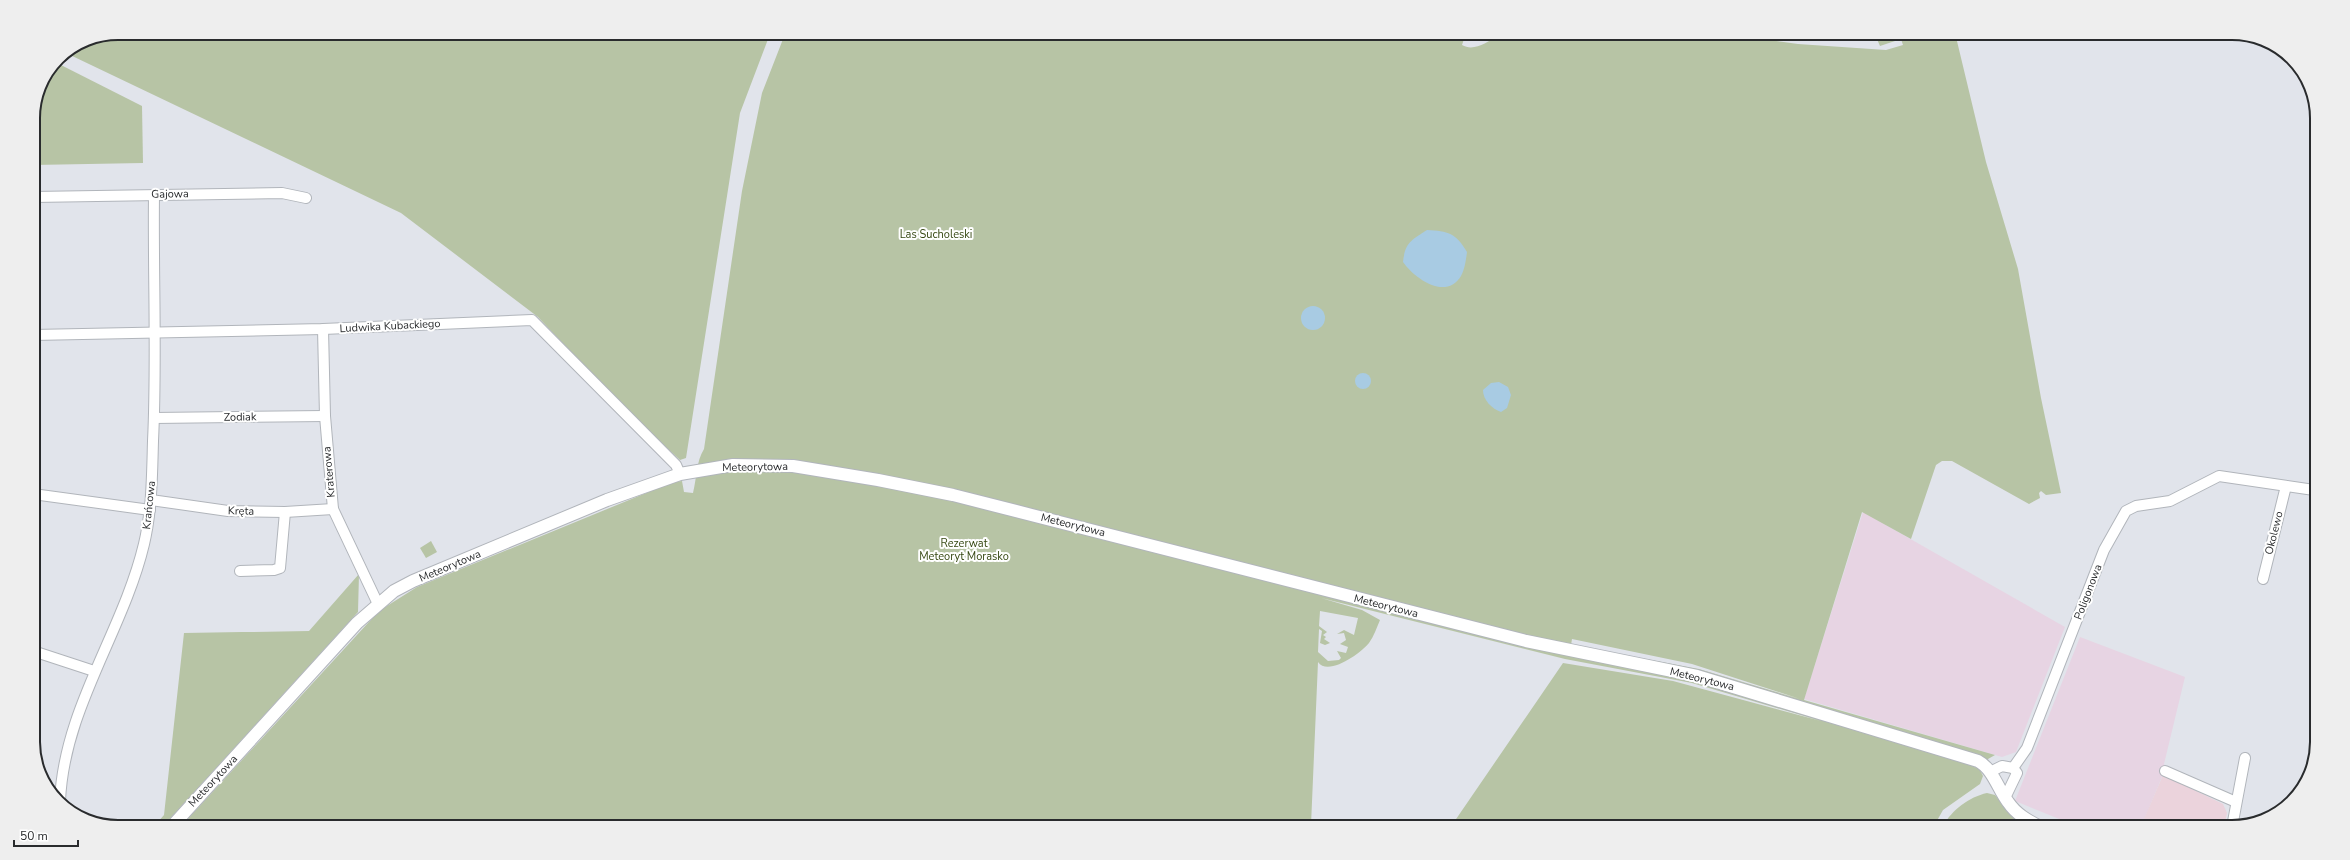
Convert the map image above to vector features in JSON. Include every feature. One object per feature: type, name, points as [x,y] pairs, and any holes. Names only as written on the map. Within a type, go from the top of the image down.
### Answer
[{"type":"street","name":"Gajowa","points":[[40,196],[282,193],[306,198]]},
{"type":"street","name":"Krańcowa","points":[[61,795],[62,778],[69,742],[94,671],[132,587],[144,543],[151,505],[155,333],[154,195]]},
{"type":"street","name":"Ludwika Kubackiego","points":[[40,335],[323,329],[532,320],[676,465],[680,474]]},
{"type":"street","name":"Kraterowa","points":[[323,329],[325,416],[332,508],[378,604]]},
{"type":"street","name":"Zodiak","points":[[154,418],[325,416]]},
{"type":"street","name":"Meteorytowa","points":[[177,820],[340,641],[378,604],[413,581],[581,510],[680,474],[733,465],[777,465],[872,478],[953,495],[1526,641],[1716,681],[1982,763],[1990,772],[2005,798],[2021,816],[2028,820]]},
{"type":"street","name":"Poligonowa","points":[[2013,768],[2027,748],[2104,550],[2122,517],[2131,507],[2170,501],[2219,476],[2286,486]]},
{"type":"street","points":[[2286,486],[2310,489]]},
{"type":"street","name":"Okolewo","points":[[2263,579],[2286,486]]},
{"type":"street","name":"Kręta","points":[[40,495],[217,511],[285,512],[332,508]]},
{"type":"street","points":[[240,571],[274,570],[280,568],[285,512]]},
{"type":"street","points":[[40,653],[94,671]]},
{"type":"street","points":[[2233,820],[2245,758]]},
{"type":"street","points":[[1990,772],[2002,766],[2013,768],[2017,774],[2014,784],[2005,798]]},
{"type":"street","points":[[2165,771],[2236,802]]},
{"type":"shaded area","points":[[1863,512],[2065,627],[2016,752],[2002,757],[1804,699]]},
{"type":"shaded area","points":[[2080,637],[2185,677],[2164,764],[2166,767],[2144,820],[2062,820],[2015,801]]},
{"type":"shaded area","points":[[2163,775],[2223,804],[2227,813],[2226,820],[2144,820]]},
{"type":"green space","points":[[113,40],[768,40],[740,113],[686,458],[680,460],[625,409],[538,317],[401,213],[71,56],[93,44]]},
{"type":"green space","points":[[783,40],[1464,40],[1462,45],[1467,47],[1476,47],[1491,40],[1768,40],[1798,44],[1886,50],[1903,45],[1901,40],[1957,40],[1986,162],[2018,269],[2041,398],[2061,493],[2046,495],[2041,491],[2039,493],[2040,498],[2029,504],[1952,461],[1942,461],[1936,465],[1911,539],[1862,512],[1804,700],[1995,755],[1974,767],[1979,768],[1983,776],[1980,784],[1943,810],[1937,820],[1455,820],[1563,663],[1673,681],[1821,721],[1692,683],[1565,659],[1321,598],[1362,610],[1380,620],[1369,643],[1352,657],[1344,662],[1329,667],[1323,666],[1318,662],[1311,820],[187,820],[379,611],[417,587],[673,482],[682,481],[684,492],[693,493],[698,464],[704,449],[742,191],[762,93]],"holes":[[[1320,611],[1358,618],[1354,635],[1344,630],[1337,634],[1344,633],[1346,640],[1340,644],[1348,647],[1346,653],[1337,651],[1341,658],[1339,660],[1328,661],[1318,652],[1319,629],[1322,631],[1320,643],[1325,645],[1330,643],[1324,639],[1326,637],[1323,635],[1327,632],[1319,626]],[[1572,639],[1692,664],[1800,699],[1699,669],[1571,645]]]},
{"type":"green space","points":[[1877,40],[1898,40],[1880,46]]},
{"type":"green space","points":[[61,65],[142,106],[143,163],[40,165],[41,103],[50,79]]},
{"type":"green space","points":[[431,541],[437,552],[426,558],[420,548]]},
{"type":"green space","points":[[359,574],[358,612],[169,820],[160,820],[164,815],[184,633],[309,631]]},
{"type":"green space","points":[[1987,793],[1995,795],[2011,815],[2017,820],[1947,820],[1962,805],[1980,795]]},
{"type":"water","points":[[1427,230],[1441,231],[1451,234],[1459,241],[1467,252],[1461,276],[1455,283],[1447,287],[1439,287],[1422,280],[1403,262],[1405,250],[1410,242]]},
{"type":"water","points":[[1313,306],[1321,310],[1325,318],[1321,326],[1313,330],[1305,326],[1301,318],[1305,310]]},
{"type":"water","points":[[1363,373],[1369,375],[1371,381],[1369,387],[1363,389],[1357,387],[1355,381],[1357,375]]},
{"type":"water","points":[[1499,382],[1508,387],[1511,395],[1507,408],[1501,412],[1494,409],[1489,404],[1483,394],[1483,390],[1491,383]]},
{"type":"park label","name":"Las Sucholeski","points":[[936,234]]},
{"type":"park label","name":"Rezerwat Meteoryt Morasko","points":[[964,549]]}]
